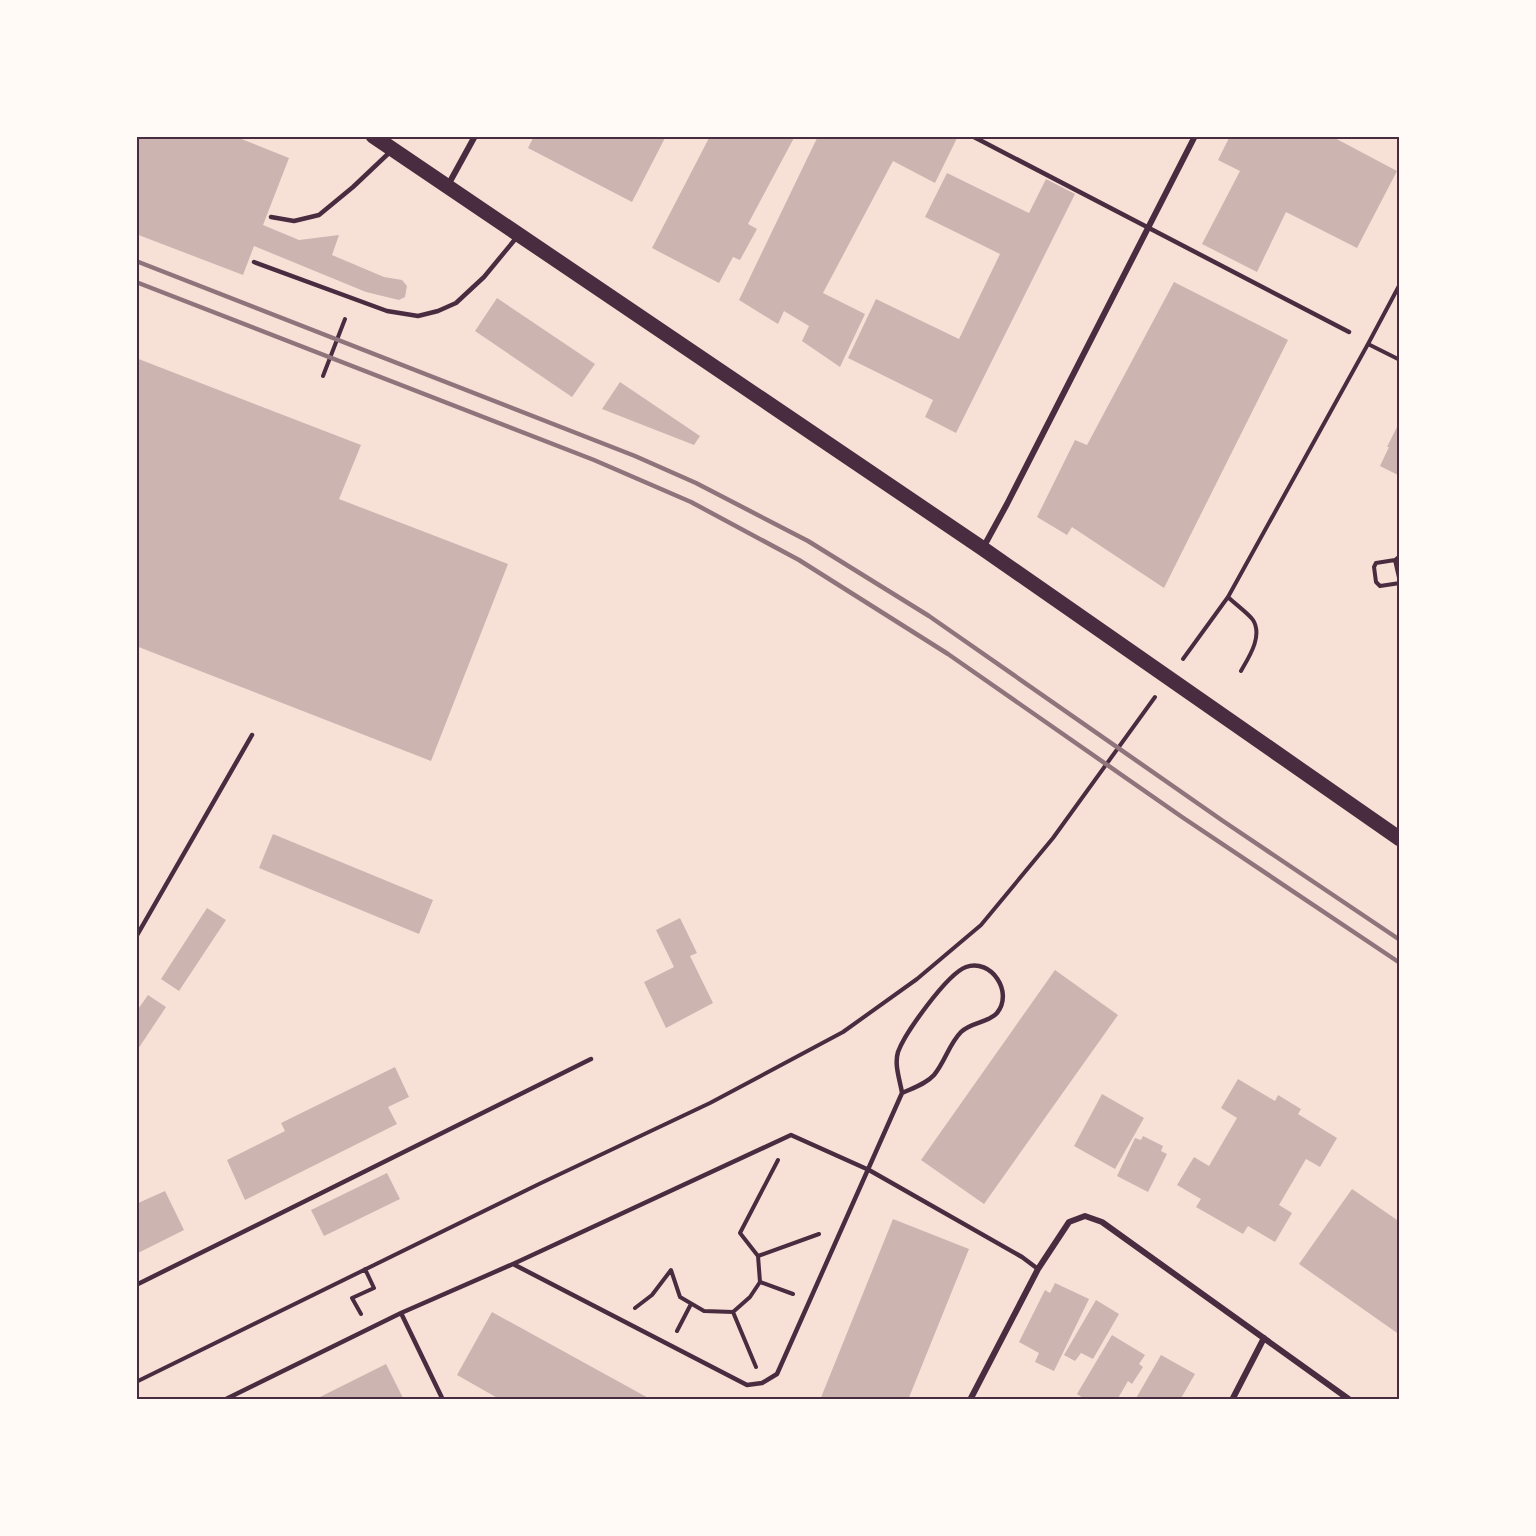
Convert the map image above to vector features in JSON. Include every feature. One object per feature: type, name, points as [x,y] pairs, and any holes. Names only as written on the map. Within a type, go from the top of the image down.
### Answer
[{"type":"main road","points":[[374,136],[982,548],[1400,839]]},
{"type":"street","points":[[447,187],[476,136]]},
{"type":"street","points":[[982,548],[1195,136]]},
{"type":"street","points":[[970,1400],[1038,1269],[1069,1222],[1085,1216],[1102,1222],[1350,1400]]},
{"type":"street","points":[[1232,1400],[1264,1338]]},
{"type":"lane","points":[[972,136],[1349,332]]},
{"type":"lane","points":[[271,217],[294,221],[319,215],[392,150]]},
{"type":"lane","points":[[254,262],[387,311],[418,316],[456,303],[484,277],[518,235]]},
{"type":"lane","points":[[136,937],[252,735]]},
{"type":"lane","points":[[513,1264],[747,1385],[762,1383],[777,1374],[902,1093],[896,1062],[898,1052],[910,1029],[931,999],[958,971],[977,965],[988,969],[998,978],[1002,991],[1000,1007],[996,1014],[961,1032],[936,1074],[929,1080],[902,1093]]},
{"type":"lane","points":[[136,1285],[591,1059]]},
{"type":"lane","points":[[224,1400],[401,1313],[513,1264],[791,1135],[869,1170],[1022,1257],[1038,1269]]},
{"type":"lane","points":[[401,1313],[443,1400]]},
{"type":"path","points":[[1178,667],[1228,597],[1400,284]]},
{"type":"path","points":[[323,375],[345,319]]},
{"type":"path","points":[[1368,344],[1400,360]]},
{"type":"path","points":[[1395,560],[1400,583],[1380,586],[1372,576],[1376,563],[1395,560],[1400,556]]},
{"type":"path","points":[[1228,597],[1254,621],[1255,647],[1241,671]]},
{"type":"path","points":[[136,1382],[539,1184],[710,1104],[843,1032],[917,980],[981,925],[1053,838],[1157,695]]},
{"type":"path","points":[[621,1320],[652,1295],[671,1270],[680,1297],[704,1311],[733,1312],[750,1297],[760,1282],[758,1256],[740,1233],[791,1135]]},
{"type":"path","points":[[758,1256],[844,1225]]},
{"type":"path","points":[[356,1296],[374,1288],[365,1269]]},
{"type":"path","points":[[760,1282],[810,1300]]},
{"type":"path","points":[[670,1345],[691,1304]]},
{"type":"path","points":[[733,1312],[762,1383]]},
{"type":"building","points":[[136,136],[234,136],[289,158],[263,225],[299,240],[339,235],[332,255],[384,277],[402,280],[407,286],[405,297],[399,300],[366,292],[254,246],[243,275],[136,234]]},
{"type":"building","points":[[534,136],[666,136],[632,202],[528,148]]},
{"type":"building","points":[[710,136],[795,136],[748,224],[757,229],[740,260],[733,257],[719,283],[652,248]]},
{"type":"building","points":[[818,136],[958,136],[935,183],[893,161],[823,293],[865,314],[840,367],[802,341],[809,326],[784,311],[778,324],[739,300]]},
{"type":"building","points":[[1230,136],[1331,136],[1397,171],[1357,248],[1286,212],[1257,272],[1202,244],[1240,171],[1218,160]]},
{"type":"building","points":[[947,173],[1029,213],[1046,179],[1075,194],[956,433],[925,417],[933,400],[848,358],[876,299],[959,339],[1000,254],[925,217]]},
{"type":"building","points":[[1174,282],[1288,340],[1164,588],[1072,527],[1067,535],[1037,517],[1075,440],[1087,445]]},
{"type":"building","points":[[497,298],[595,364],[572,397],[475,331]]},
{"type":"building","points":[[136,358],[361,445],[339,499],[508,564],[431,761],[136,646]]},
{"type":"building","points":[[620,382],[700,436],[694,445],[602,409]]},
{"type":"building","points":[[1400,421],[1400,476],[1380,466]]},
{"type":"building","points":[[273,834],[433,900],[419,934],[259,868]]},
{"type":"building","points":[[207,908],[226,920],[179,991],[161,979]]},
{"type":"building","points":[[680,918],[697,953],[690,956],[713,1003],[666,1028],[644,982],[674,967],[656,930]]},
{"type":"building","points":[[1055,970],[1118,1015],[984,1204],[921,1160]]},
{"type":"building","points":[[148,995],[166,1007],[136,1052],[136,1012]]},
{"type":"building","points":[[395,1067],[409,1097],[388,1107],[397,1124],[245,1200],[227,1160],[285,1131],[281,1123]]},
{"type":"building","points":[[1238,1079],[1275,1101],[1278,1095],[1301,1109],[1298,1114],[1337,1138],[1320,1167],[1306,1159],[1279,1205],[1292,1213],[1275,1242],[1248,1226],[1243,1234],[1196,1207],[1201,1199],[1177,1185],[1194,1157],[1209,1166],[1237,1118],[1221,1108]]},
{"type":"building","points":[[1102,1094],[1144,1118],[1115,1169],[1074,1146]]},
{"type":"building","points":[[1143,1136],[1163,1146],[1161,1151],[1167,1154],[1148,1192],[1117,1176],[1135,1138],[1141,1140]]},
{"type":"building","points":[[387,1173],[400,1199],[324,1236],[311,1210]]},
{"type":"building","points":[[1352,1189],[1400,1222],[1400,1335],[1299,1264]]},
{"type":"building","points":[[165,1191],[184,1230],[136,1254],[136,1204]]},
{"type":"building","points":[[893,1219],[969,1249],[908,1400],[820,1400]]},
{"type":"building","points":[[1055,1283],[1089,1299],[1054,1371],[1035,1362],[1039,1353],[1019,1342],[1045,1290],[1050,1293]]},
{"type":"building","points":[[1096,1300],[1119,1314],[1093,1359],[1081,1353],[1075,1361],[1064,1355]]},
{"type":"building","points":[[492,1312],[652,1400],[501,1400],[457,1375]]},
{"type":"building","points":[[1112,1335],[1145,1355],[1139,1364],[1143,1367],[1132,1384],[1128,1381],[1117,1400],[1086,1400],[1077,1394]]},
{"type":"building","points":[[1161,1355],[1195,1374],[1180,1400],[1135,1400]]},
{"type":"building","points":[[386,1364],[404,1400],[314,1400]]},
{"type":"railway","points":[[136,261],[635,456],[696,483],[808,541],[929,616],[1223,821],[1400,940]]},
{"type":"railway","points":[[136,282],[594,460],[691,502],[799,560],[948,654],[1182,817],[1400,963]]}]
